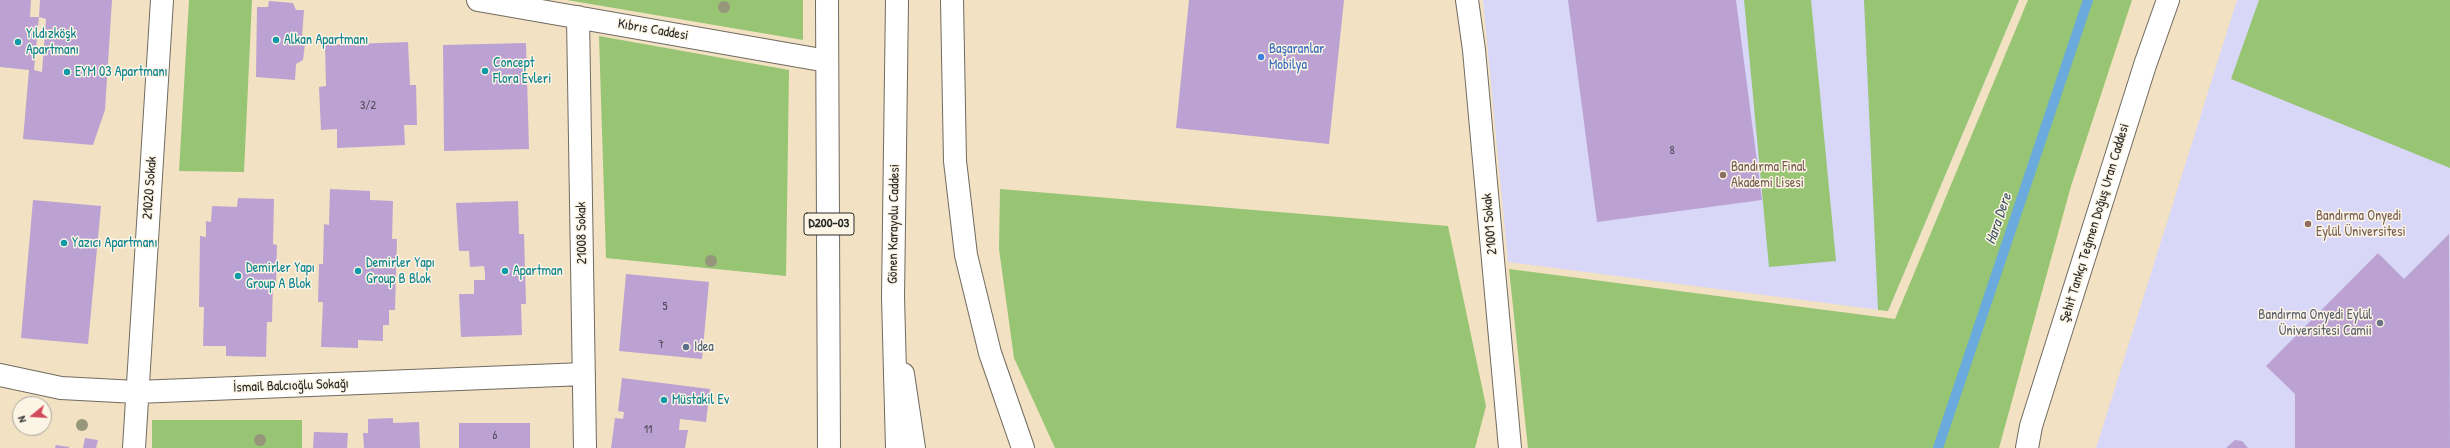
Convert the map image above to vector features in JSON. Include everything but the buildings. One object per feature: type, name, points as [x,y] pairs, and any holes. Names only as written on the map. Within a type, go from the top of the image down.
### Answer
[{"type":"main road","name":"21020 Sokak","points":[[134,448],[162,0]]},
{"type":"main road","name":"Kıbrıs Caddesi","points":[[478,0],[827,61]]},
{"type":"main road","name":"D200-03","points":[[827,0],[829,448]]},
{"type":"main road","name":"Gönen Karayolu Caddesi","points":[[897,0],[893,297],[897,448]]},
{"type":"main road","points":[[952,0],[955,161],[966,255],[990,353],[1023,448]]},
{"type":"main road","name":"21001 Sokak","points":[[1467,0],[1474,50],[1510,448]]},
{"type":"main road","name":"Şehit Tankçı Teğmen Doğuş Uran Caddesi","points":[[2027,448],[2031,426],[2142,73],[2168,0]]},
{"type":"main road","name":"21008 Sokak","points":[[578,17],[584,448]]},
{"type":"main road","points":[[893,297],[914,448]]},
{"type":"main road","name":"İsmail Balcıoğlu Sokağı","points":[[0,375],[61,388],[137,392],[584,374]]},
{"type":"shaded area","name":"Bandırma Final Akademi Lisesi","points":[[1483,0],[2019,0],[1888,311],[1508,262]]},
{"type":"shaded area","name":"Bandırma Onyedi Eylül Üniversitesi","points":[[2237,0],[2450,0],[2450,448],[2096,448]]},
{"type":"green space","points":[[189,0],[252,0],[244,172],[179,171]]},
{"type":"green space","points":[[567,0],[803,0],[803,40]]},
{"type":"green space","points":[[1744,0],[1811,0],[1836,261],[1769,267]]},
{"type":"green space","points":[[1864,0],[2019,0],[1888,311],[1878,310]]},
{"type":"green space","points":[[2028,0],[2132,0],[2071,186],[1999,448],[1528,448],[1509,269],[1895,319]]},
{"type":"green space","points":[[2259,0],[2450,0],[2450,168],[2231,79]]},
{"type":"green space","points":[[599,36],[789,70],[786,276],[606,258]]},
{"type":"green space","points":[[1000,189],[1448,226],[1486,406],[1475,448],[1055,448],[1014,358],[999,249]]},
{"type":"green space","points":[[152,420],[302,420],[302,448],[152,448]]},
{"type":"waterway","name":"Hara Dere","points":[[1938,448],[2088,0]]},
{"type":"place","name":"Alkan Apartmanı","points":[[276,40]]},
{"type":"place","name":"Yıldızköşk Apartmanı","points":[[18,42]]},
{"type":"place","name":"Başaranlar Mobilya","points":[[1261,57]]},
{"type":"place","name":"Concept Flora Evleri","points":[[485,71]]},
{"type":"place","name":"EYM 03 Apartmanı","points":[[67,72]]},
{"type":"place","name":"Bandırma Final Akademi Lisesi","points":[[1723,175]]},
{"type":"place","name":"Bandırma Onyedi Eylül Üniversitesi","points":[[2308,224]]},
{"type":"place","name":"Yazıcı Apartmanı","points":[[64,243]]},
{"type":"place","name":"Demirler Yapı Group B Blok","points":[[358,271]]},
{"type":"place","name":"Apartman","points":[[505,271]]},
{"type":"place","name":"Demirler Yapı Group A Blok","points":[[238,276]]},
{"type":"place","name":"Bandırma Onyedi Eylül Üniversitesi Camii","points":[[2380,323]]},
{"type":"place","name":"Idea","points":[[686,347]]},
{"type":"place","name":"Müstakil Ev","points":[[664,400]]}]
